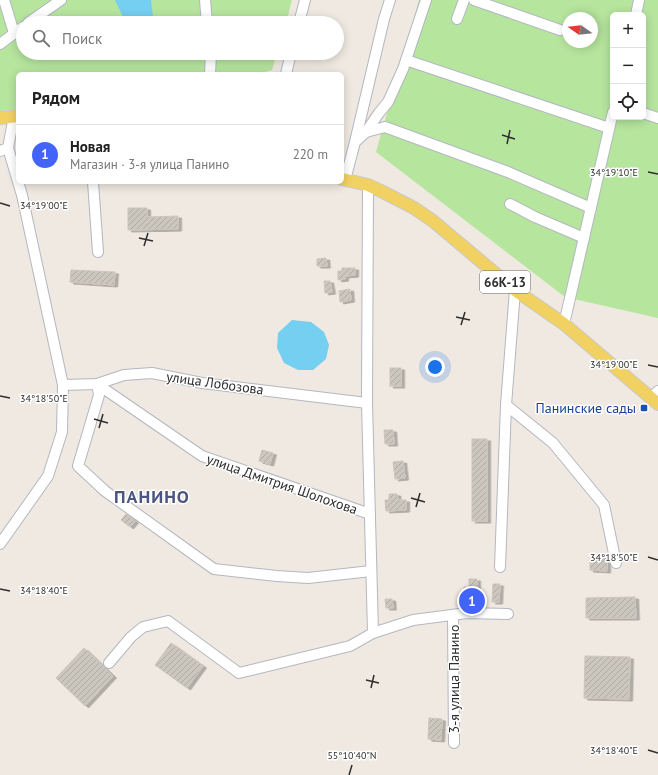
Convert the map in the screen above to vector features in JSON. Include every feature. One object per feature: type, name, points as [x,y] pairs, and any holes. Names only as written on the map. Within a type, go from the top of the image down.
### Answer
[{"type":"main road","points":[[0,118],[16,116]]},
{"type":"main road","name":"66К-13","points":[[344,180],[368,185],[396,198],[433,221],[515,290],[564,324],[656,398]]},
{"type":"street","points":[[0,44],[14,33],[4,0]]},
{"type":"street","points":[[36,16],[51,3],[61,0]]},
{"type":"street","points":[[205,0],[206,16]]},
{"type":"street","points":[[301,16],[304,0]]},
{"type":"street","points":[[344,177],[390,0]]},
{"type":"street","points":[[354,142],[366,132],[388,102],[403,69],[426,0]]},
{"type":"street","points":[[457,19],[464,0]]},
{"type":"street","points":[[474,0],[560,30]]},
{"type":"street","points":[[637,12],[639,0]]},
{"type":"street","points":[[210,72],[211,60]]},
{"type":"street","points":[[286,72],[289,60]]},
{"type":"street","points":[[406,60],[609,128]]},
{"type":"street","points":[[646,114],[658,118]]},
{"type":"street","points":[[16,116],[4,149],[16,180]]},
{"type":"street","points":[[564,324],[611,120]]},
{"type":"street","points":[[366,132],[385,127],[508,172],[591,208]]},
{"type":"street","points":[[0,544],[48,476],[62,432],[63,385],[22,195],[18,184]]},
{"type":"street","points":[[93,184],[98,252]]},
{"type":"street","points":[[368,185],[367,403],[373,633]]},
{"type":"street","points":[[510,204],[535,217],[584,238]]},
{"type":"street","points":[[500,567],[506,405],[515,290]]},
{"type":"street","name":"улица Лобозова","points":[[63,385],[97,384],[124,375],[152,373],[202,383],[367,403]]},
{"type":"street","points":[[97,384],[99,395],[78,466],[105,490],[206,564],[214,569],[308,578],[371,571]]},
{"type":"street","name":"улица Дмитрия Шолохова","points":[[97,384],[202,456],[370,514]]},
{"type":"street","points":[[506,405],[553,443],[604,505],[616,563]]},
{"type":"street","points":[[109,662],[131,637],[143,627],[168,621],[239,673],[350,646],[373,633],[413,620],[467,613],[508,614]]},
{"type":"street","name":"3-я улица Панино","points":[[453,615],[454,742]]},
{"type":"green space","points":[[0,0],[292,0],[288,16],[16,16],[16,60],[275,60],[272,70],[265,72],[16,72],[16,109],[0,111]]},
{"type":"green space","points":[[419,0],[658,0],[658,318],[565,297],[376,152]]},
{"type":"water","points":[[115,0],[151,0],[153,16],[123,16]]},
{"type":"water","points":[[292,320],[311,322],[324,332],[329,345],[326,359],[313,370],[298,370],[284,363],[277,348],[278,333]]},
{"type":"building","points":[[128,208],[147,208],[147,217],[178,216],[178,229],[128,230]]},
{"type":"building","points":[[326,258],[327,266],[317,266],[317,259]]},
{"type":"building","points":[[342,268],[355,268],[355,275],[345,276],[345,279],[338,280],[338,271],[342,271]]},
{"type":"building","points":[[71,270],[115,272],[114,285],[70,282]]},
{"type":"building","points":[[324,281],[330,281],[332,292],[325,293]]},
{"type":"building","points":[[350,289],[351,300],[340,302],[339,291]]},
{"type":"building","points":[[390,368],[401,368],[401,386],[390,386]]},
{"type":"building","points":[[384,430],[393,430],[394,444],[385,444]]},
{"type":"building","points":[[472,439],[487,439],[487,521],[472,521]]},
{"type":"building","points":[[262,450],[273,453],[270,464],[259,461]]},
{"type":"building","points":[[403,461],[405,478],[395,479],[393,462]]},
{"type":"building","points":[[389,494],[397,494],[398,500],[406,500],[406,510],[386,511],[385,500],[389,500]]},
{"type":"building","points":[[126,514],[135,521],[130,527],[121,520]]},
{"type":"building","points":[[590,558],[607,558],[607,571],[590,570]]},
{"type":"building","points":[[469,579],[477,579],[477,598],[479,598],[478,607],[464,606],[464,587],[469,587]]},
{"type":"building","points":[[493,584],[500,584],[499,602],[492,602]]},
{"type":"building","points":[[635,597],[636,618],[586,618],[586,598]]},
{"type":"building","points":[[385,599],[392,599],[393,608],[386,608]]},
{"type":"building","points":[[171,643],[203,666],[187,688],[155,665]]},
{"type":"building","points":[[84,648],[113,676],[85,706],[56,678]]},
{"type":"building","points":[[585,656],[630,657],[629,699],[584,698]]},
{"type":"building","points":[[429,718],[442,719],[441,740],[428,739]]},
{"type":"place","name":"Панинские сады","points":[[644,408]]},
{"type":"place","name":"Новая","points":[[472,601]]},
{"type":"district","name":"ПАНИНО","points":[[152,497]]}]
